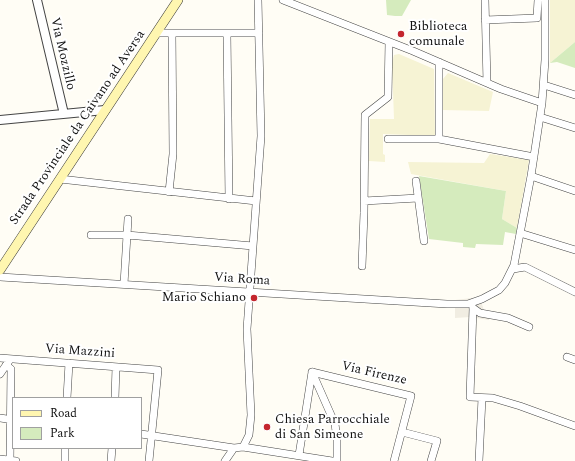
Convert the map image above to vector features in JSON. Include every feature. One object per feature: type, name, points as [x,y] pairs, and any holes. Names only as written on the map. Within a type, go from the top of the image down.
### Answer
[{"type":"main road","name":"Strada Provinciale da Caivano ad Aversa","points":[[0,270],[178,0]]},
{"type":"street","name":"Via Mozzillo","points":[[37,0],[64,114]]},
{"type":"street","points":[[243,447],[249,435],[250,415],[247,329],[251,293],[261,136],[258,0]]},
{"type":"street","points":[[283,0],[542,103]]},
{"type":"street","points":[[485,0],[486,82]]},
{"type":"street","points":[[485,20],[537,18],[538,0]]},
{"type":"street","points":[[545,0],[544,85],[542,103],[531,176],[513,269],[525,267],[575,292]]},
{"type":"street","points":[[156,33],[259,33]]},
{"type":"street","points":[[169,192],[173,154],[172,33]]},
{"type":"street","points":[[227,34],[229,199]]},
{"type":"street","points":[[362,266],[365,115],[388,98],[389,42]]},
{"type":"street","points":[[439,62],[439,139]]},
{"type":"street","points":[[544,85],[575,96]]},
{"type":"street","points":[[0,120],[105,110]]},
{"type":"street","points":[[540,117],[575,128]]},
{"type":"street","points":[[388,139],[439,139],[534,157]]},
{"type":"street","points":[[531,176],[575,191]]},
{"type":"street","points":[[60,179],[256,202]]},
{"type":"street","points":[[416,181],[424,241]]},
{"type":"street","points":[[364,201],[418,198]]},
{"type":"street","points":[[124,284],[128,219]]},
{"type":"street","points":[[520,233],[575,250]]},
{"type":"street","points":[[91,235],[127,235],[253,246]]},
{"type":"street","name":"Via Roma","points":[[0,277],[472,305],[499,290],[513,269]]},
{"type":"street","points":[[472,305],[480,313],[508,318],[529,327]]},
{"type":"street","points":[[472,305],[470,397],[493,398],[575,426]]},
{"type":"street","points":[[567,357],[575,360]]},
{"type":"street","name":"Via Mazzini","points":[[0,358],[8,362],[70,363],[158,370],[152,435]]},
{"type":"street","points":[[0,374],[8,362]]},
{"type":"street","points":[[8,362],[11,369],[12,420],[6,460],[16,461]]},
{"type":"street","points":[[67,397],[70,363]]},
{"type":"street","points":[[115,397],[116,367]]},
{"type":"street","points":[[299,455],[312,372]]},
{"type":"street","points":[[312,372],[335,424],[337,461]]},
{"type":"street","name":"Via Firenze","points":[[312,372],[411,396],[394,461]]},
{"type":"street","points":[[479,461],[482,398]]},
{"type":"street","points":[[0,418],[12,420]]},
{"type":"street","points":[[402,432],[437,441],[431,461]]},
{"type":"street","points":[[142,434],[234,448],[243,447],[332,461]]},
{"type":"street","points":[[149,461],[152,435]]},
{"type":"street","points":[[225,461],[234,448]]},
{"type":"street","points":[[65,449],[65,461]]},
{"type":"street","points":[[111,461],[112,449]]},
{"type":"shaded area","points":[[550,0],[575,0],[575,42],[550,63]]},
{"type":"shaded area","points":[[399,54],[434,69],[435,136],[383,134],[383,154],[385,155],[385,162],[369,161],[370,119],[394,119],[392,63],[394,55]]},
{"type":"shaded area","points":[[448,73],[493,92],[489,111],[442,110],[443,79]]},
{"type":"shaded area","points":[[490,154],[529,160],[517,228],[502,219],[506,191],[411,174],[408,162],[484,163]]},
{"type":"shaded area","points":[[480,297],[484,311],[489,312],[489,320],[470,317],[455,318],[455,300]]},
{"type":"green space","points":[[386,0],[411,0],[402,16],[395,16],[387,15]]},
{"type":"green space","points":[[575,42],[575,68],[557,62],[550,63]]},
{"type":"green space","points":[[419,176],[506,191],[502,219],[517,228],[516,234],[505,232],[503,245],[476,244],[475,248],[463,247],[463,243],[429,239]]},
{"type":"place","name":"Biblioteca comunale","points":[[401,34]]},
{"type":"place","name":"Mario Schiano","points":[[254,298]]},
{"type":"place","name":"Chiesa Parrocchiale di San Simeone","points":[[267,427]]}]
